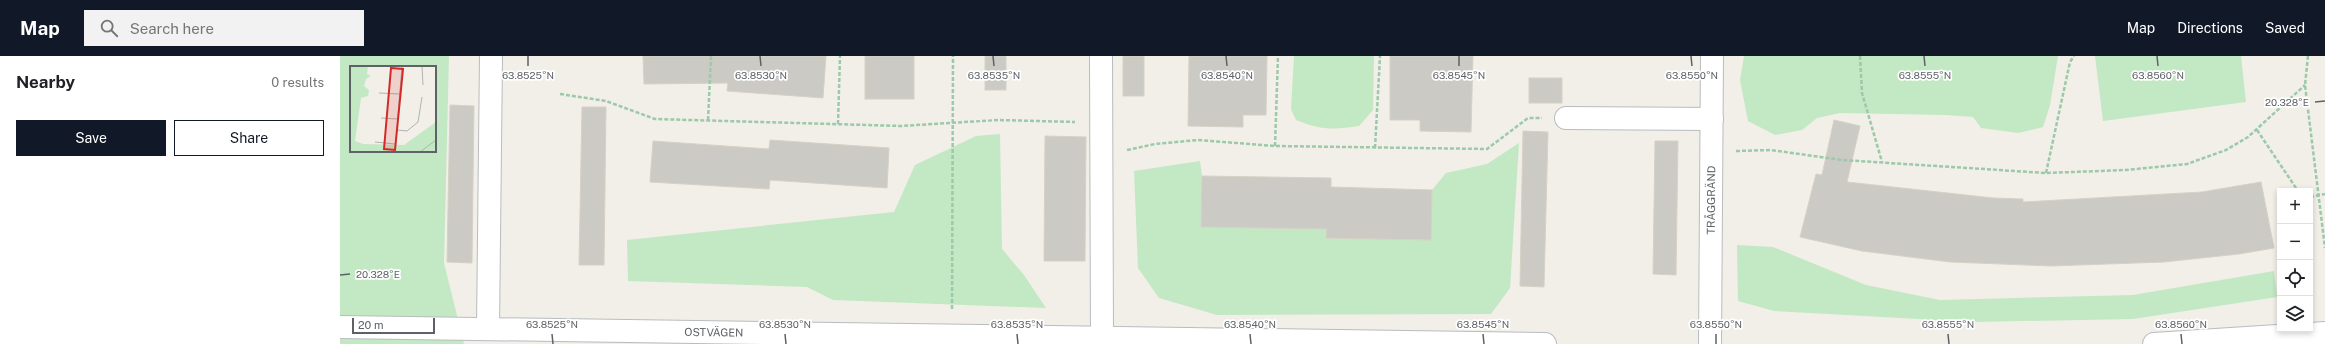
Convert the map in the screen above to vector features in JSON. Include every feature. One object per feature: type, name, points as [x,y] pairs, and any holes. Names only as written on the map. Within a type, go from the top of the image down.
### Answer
[{"type":"street","points":[[488,329],[491,56]]},
{"type":"street","points":[[1101,56],[1102,338]]},
{"type":"street","name":"TRÅGGRÄND","points":[[1710,344],[1712,56]]},
{"type":"street","points":[[1566,118],[1712,119]]},
{"type":"street","name":"OSTVÄGEN","points":[[340,328],[488,329],[835,340],[952,335],[1545,344]]},
{"type":"street","points":[[2154,344],[2325,333]]},
{"type":"path","points":[[708,120],[711,56]]},
{"type":"path","points":[[838,124],[840,56]]},
{"type":"path","points":[[952,335],[953,56]]},
{"type":"path","points":[[1275,146],[1278,56]]},
{"type":"path","points":[[1375,148],[1380,56]]},
{"type":"path","points":[[1860,56],[1862,93],[1882,162]]},
{"type":"path","points":[[2046,173],[2070,62],[2074,56]]},
{"type":"path","points":[[2308,56],[2305,85],[2325,248]]},
{"type":"path","points":[[1712,152],[1771,150],[1842,160],[2046,173],[2126,170],[2187,164],[2226,150],[2257,130],[2305,85]]},
{"type":"path","points":[[560,94],[606,101],[654,119],[902,126],[998,120],[1101,122]]},
{"type":"path","points":[[1101,157],[1155,144],[1198,140],[1275,146],[1487,149],[1528,118],[1566,118]]},
{"type":"path","points":[[2257,130],[2296,188]]},
{"type":"path","points":[[2313,196],[2325,194]]},
{"type":"green space","points":[[340,56],[449,56],[444,263],[464,344],[340,344]]},
{"type":"green space","points":[[1294,56],[1374,56],[1373,110],[1359,126],[1327,128],[1312,126],[1296,120],[1291,109]]},
{"type":"green space","points":[[1744,56],[2058,56],[2050,105],[2043,127],[2018,133],[1981,128],[1973,117],[1840,113],[1817,118],[1802,130],[1775,135],[1748,121],[1740,80]]},
{"type":"green space","points":[[2095,56],[2241,56],[2246,102],[2103,121]]},
{"type":"green space","points":[[1000,134],[1002,249],[1024,275],[1046,308],[833,300],[807,287],[628,281],[627,240],[894,212],[915,165],[976,136]]},
{"type":"green space","points":[[1519,143],[1510,288],[1491,314],[1217,315],[1159,298],[1138,268],[1134,171],[1200,161],[1202,176],[1201,227],[1327,229],[1327,238],[1431,240],[1432,190],[1446,173],[1487,164]]},
{"type":"green space","points":[[1737,245],[1773,247],[1866,285],[1940,300],[2133,295],[2274,271],[2277,297],[2133,319],[1973,322],[1774,311],[1738,301]]},
{"type":"building","points":[[643,56],[826,56],[823,98],[727,91],[728,83],[644,84]]},
{"type":"building","points":[[865,56],[914,56],[914,99],[865,99]]},
{"type":"building","points":[[985,56],[1006,56],[1006,90],[985,90]]},
{"type":"building","points":[[1123,56],[1144,56],[1144,96],[1123,96]]},
{"type":"building","points":[[1189,56],[1267,56],[1266,115],[1243,115],[1243,127],[1188,126]]},
{"type":"building","points":[[1390,56],[1473,56],[1471,132],[1420,131],[1420,120],[1390,120]]},
{"type":"building","points":[[1529,78],[1562,78],[1562,103],[1529,103]]},
{"type":"building","points":[[450,105],[474,106],[472,263],[447,262]]},
{"type":"building","points":[[582,107],[606,107],[604,265],[579,265]]},
{"type":"building","points":[[1834,120],[1860,126],[1847,182],[1993,198],[2023,199],[2023,202],[2202,192],[2261,182],[2274,248],[2239,254],[2164,262],[2051,266],[1950,262],[1862,251],[1800,237],[1816,174],[1822,175]]},
{"type":"building","points":[[1523,131],[1548,132],[1544,287],[1520,286]]},
{"type":"building","points":[[1045,136],[1086,137],[1085,261],[1044,261]]},
{"type":"building","points":[[770,140],[889,148],[887,188],[770,180],[769,189],[650,182],[653,141],[769,149]]},
{"type":"building","points":[[1655,141],[1678,141],[1676,275],[1653,274]]},
{"type":"building","points":[[1202,176],[1331,178],[1331,187],[1432,190],[1431,240],[1326,238],[1327,229],[1201,227]]}]
